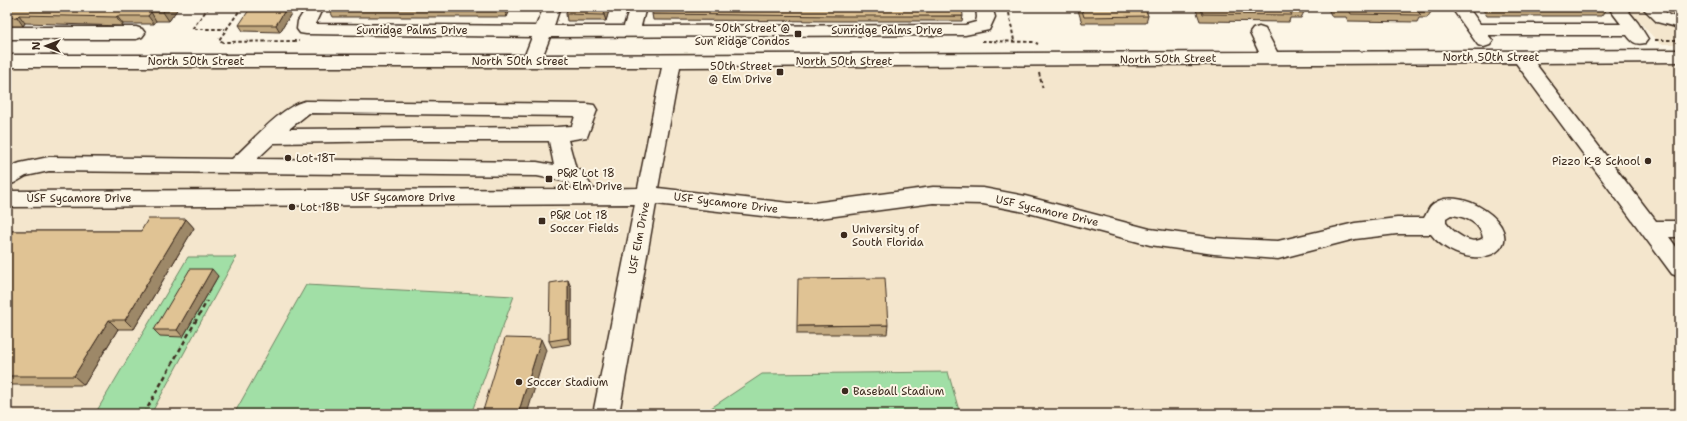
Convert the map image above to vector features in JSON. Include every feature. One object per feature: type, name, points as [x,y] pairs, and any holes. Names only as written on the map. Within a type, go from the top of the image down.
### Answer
[{"type":"street","name":"Sunridge Palms Drive","points":[[315,7],[307,21],[306,29],[631,32],[965,30],[983,26],[986,17],[984,7]]},
{"type":"street","points":[[532,60],[552,7]]},
{"type":"street","points":[[631,32],[638,7]]},
{"type":"street","points":[[1459,7],[1495,56]]},
{"type":"street","points":[[1616,7],[1632,27],[1632,30],[1654,48]]},
{"type":"street","points":[[1650,7],[1664,20],[1672,23],[1680,23]]},
{"type":"street","points":[[767,61],[772,30]]},
{"type":"street","points":[[1475,30],[1632,30]]},
{"type":"street","points":[[7,32],[136,33]]},
{"type":"street","points":[[1259,33],[1271,58]]},
{"type":"street","name":"North 50th Street","points":[[7,61],[767,61],[1521,57],[1654,48],[1680,56]]},
{"type":"street","points":[[1521,57],[1680,268]]},
{"type":"street","name":"USF Elm Drive","points":[[606,414],[672,61]]},
{"type":"street","points":[[238,165],[290,116],[305,107],[587,110],[580,132],[557,134],[270,136]]},
{"type":"street","points":[[557,134],[567,174]]},
{"type":"street","points":[[7,178],[20,170],[49,164],[537,169],[575,176],[587,197]]},
{"type":"street","name":"USF Sycamore Drive","points":[[7,199],[663,196],[789,211],[813,211],[933,195],[983,196],[1025,204],[1150,237],[1214,246],[1278,250],[1355,231],[1397,226],[1436,226]]},
{"type":"street","points":[[1650,229],[1680,229]]},
{"type":"path","points":[[209,7],[192,29],[226,29]]},
{"type":"path","points":[[1008,7],[1014,41],[1034,42]]},
{"type":"path","points":[[1654,48],[1680,40]]},
{"type":"path","points":[[144,414],[207,301]]},
{"type":"shaded area","points":[[1625,7],[1680,7],[1680,44],[1660,44]]},
{"type":"shaded area","name":"University of South Florida","points":[[7,55],[1680,56],[1680,414],[7,414]]},
{"type":"green space","points":[[188,257],[236,257],[151,414],[95,414]]},
{"type":"green space","points":[[306,285],[514,296],[471,414],[234,414]]},
{"type":"green space","name":"Baseball Stadium","points":[[948,372],[960,414],[708,414],[711,408],[762,374]]},
{"type":"building","points":[[7,7],[168,7],[163,12],[151,12],[148,16],[116,17],[19,15],[17,17],[7,18]]},
{"type":"building","points":[[251,7],[287,7],[276,25],[239,25]]},
{"type":"building","points":[[330,7],[505,7],[504,9],[329,9]]},
{"type":"building","points":[[568,7],[606,7],[604,15],[566,14]]},
{"type":"building","points":[[653,7],[962,7],[963,16],[652,14]]},
{"type":"building","points":[[1081,7],[1145,7],[1148,16],[1084,17]]},
{"type":"building","points":[[1200,7],[1301,7],[1304,12],[1290,12],[1292,15],[1203,14]]},
{"type":"building","points":[[1334,7],[1428,7],[1431,12],[1418,12],[1421,15],[1351,14],[1349,10],[1336,10]]},
{"type":"building","points":[[148,219],[186,219],[125,320],[109,320],[74,376],[7,376],[7,231],[141,231]]},
{"type":"building","points":[[190,269],[212,269],[177,330],[154,330]]},
{"type":"building","points":[[885,278],[888,325],[797,326],[798,279]]},
{"type":"building","points":[[568,280],[568,338],[549,341],[550,283]]},
{"type":"building","name":"Soccer Stadium","points":[[505,338],[541,339],[518,414],[482,414]]},
{"type":"place","name":"50th Street @ Sun Ridge Condos","points":[[798,34]]},
{"type":"place","name":"50th Street @ Elm Drive","points":[[780,72]]},
{"type":"place","name":"Lot 18T","points":[[288,158]]},
{"type":"place","name":"Pizzo K-8 School","points":[[1648,161]]},
{"type":"place","name":"P&R Lot 18 at Elm Drive","points":[[549,179]]},
{"type":"place","name":"Lot 18B","points":[[292,207]]},
{"type":"place","name":"P&R Lot 18 Soccer Fields","points":[[542,221]]},
{"type":"place","name":"University of South Florida","points":[[844,235]]},
{"type":"place","name":"Soccer Stadium","points":[[519,382]]},
{"type":"place","name":"Baseball Stadium","points":[[845,391]]}]
